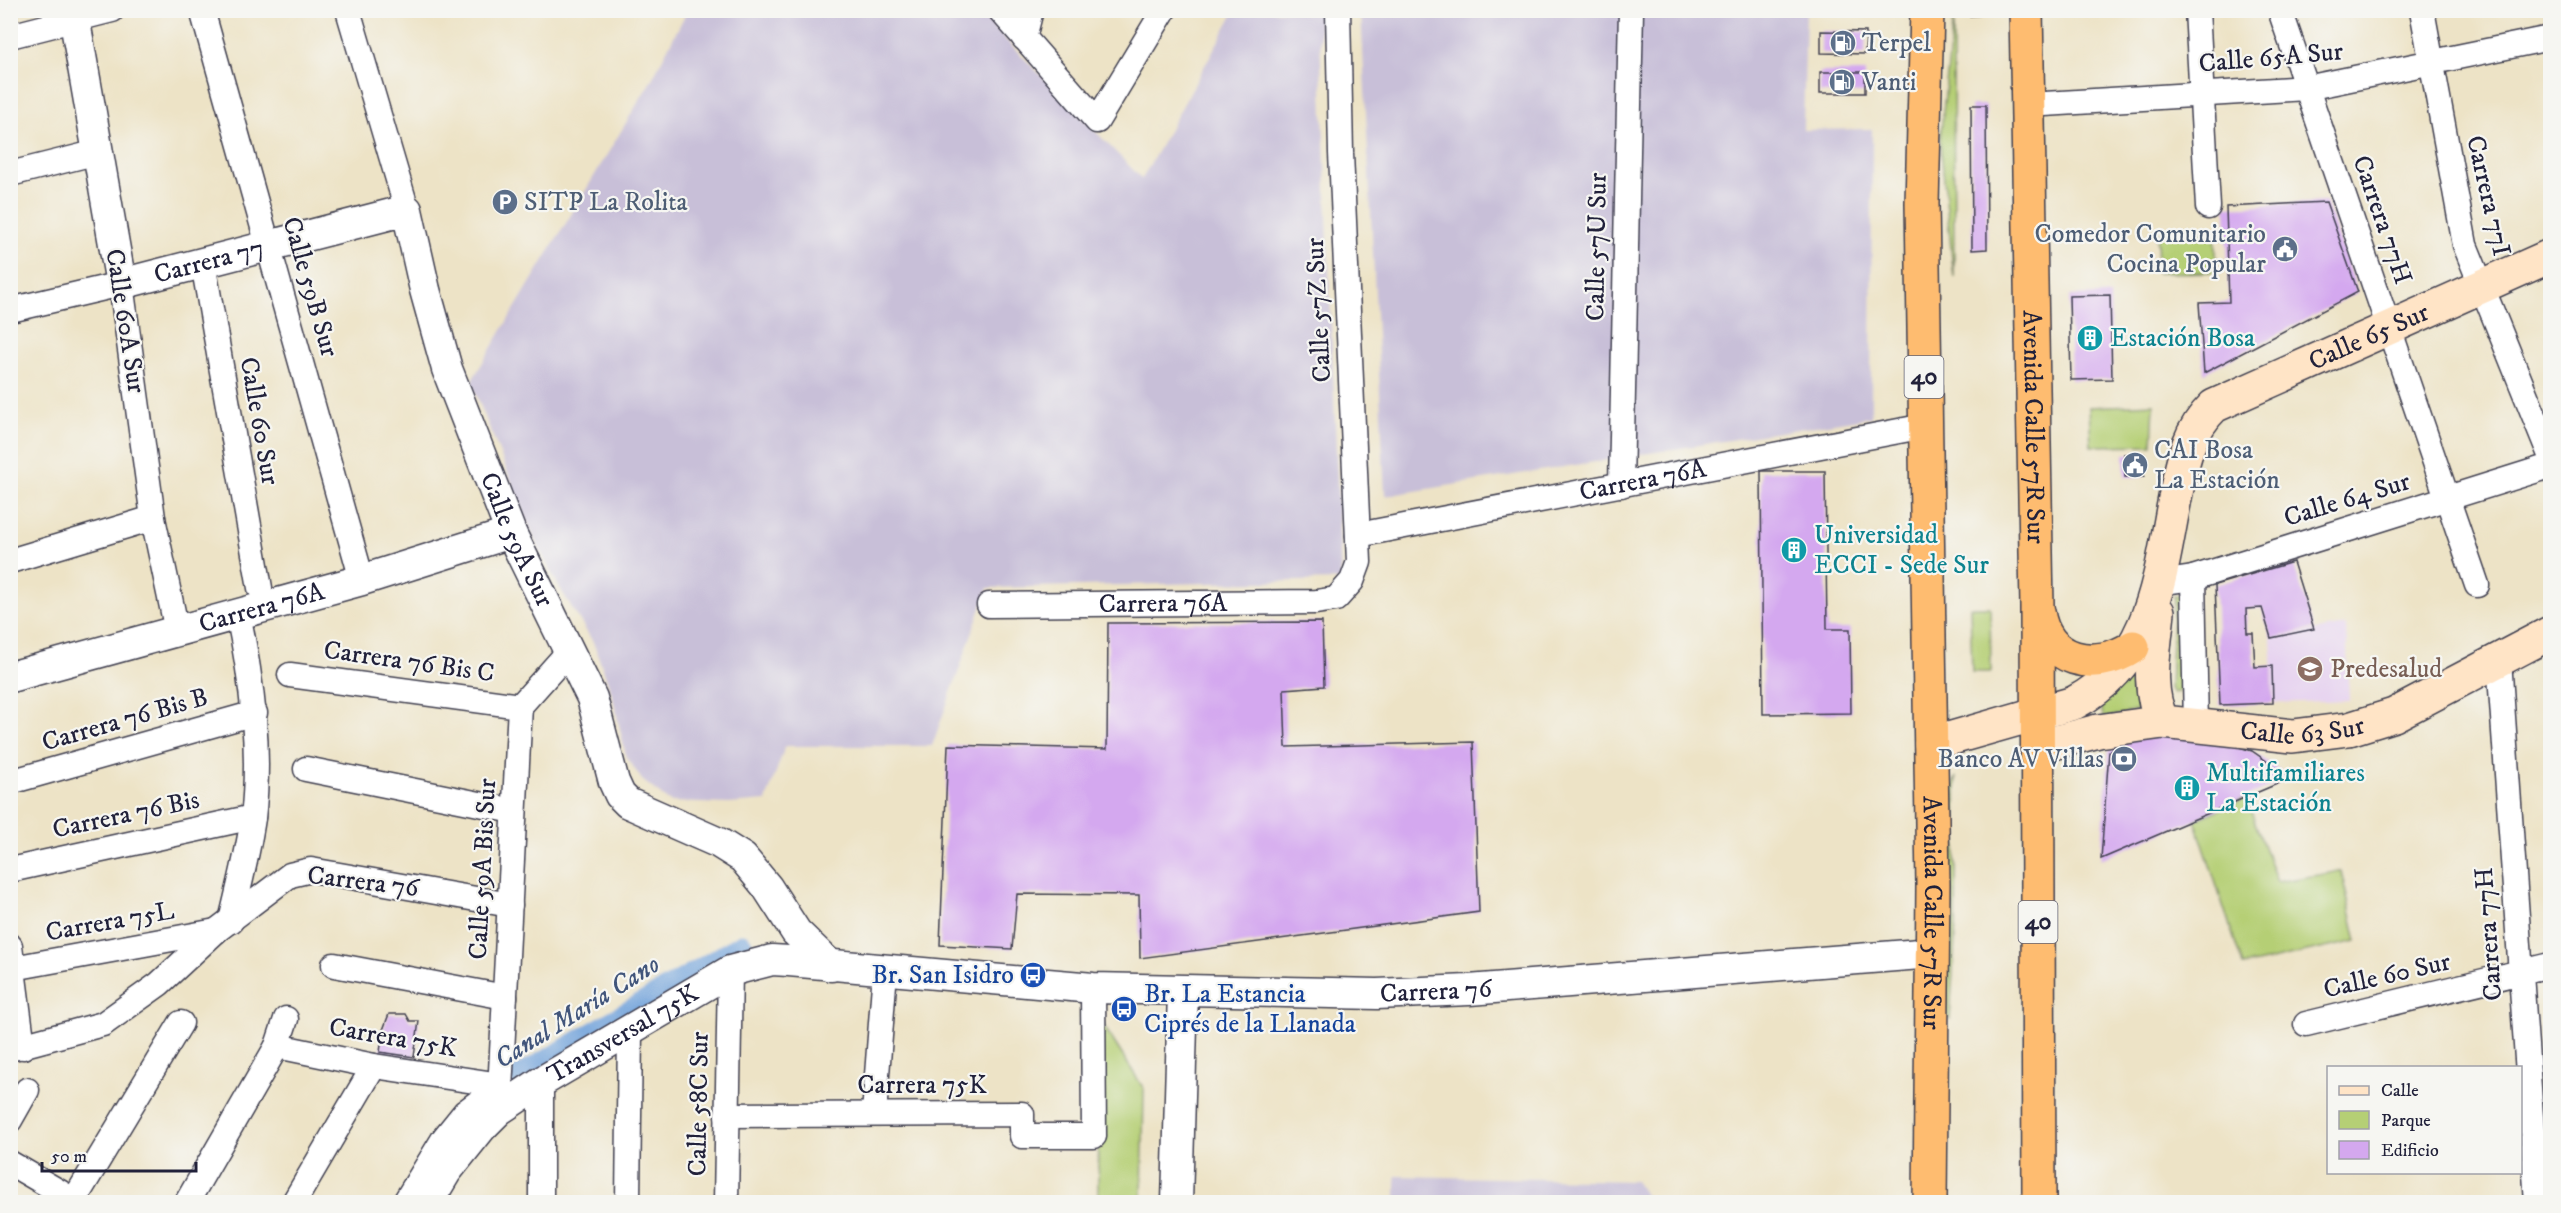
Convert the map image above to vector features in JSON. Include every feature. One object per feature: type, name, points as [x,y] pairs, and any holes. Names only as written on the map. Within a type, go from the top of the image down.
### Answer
[{"type":"highway","name":"Avenida Calle 57R Sur","points":[[1927,10],[1922,193],[1934,952],[1930,1203]]},
{"type":"highway","name":"Avenida Calle 57R Sur","points":[[2026,10],[2037,606],[2041,1197]]},
{"type":"highway","points":[[2037,606],[2039,619],[2051,641],[2071,656],[2087,661],[2103,661],[2120,656],[2133,647]]},
{"type":"main road","name":"Calle 65 Sur","points":[[2159,583],[2185,453],[2195,428],[2221,401],[2550,256]]},
{"type":"main road","points":[[1931,744],[2037,712],[2056,709],[2092,693],[2122,665],[2133,647],[2153,605],[2159,583]]},
{"type":"main road","points":[[2159,583],[2153,688],[2155,702],[2163,722]]},
{"type":"main road","name":"Calle 63 Sur","points":[[2038,747],[2098,731],[2163,722],[2293,736],[2349,729],[2394,715],[2550,633]]},
{"type":"street","points":[[10,36],[73,15],[112,10]]},
{"type":"street","name":"Calle 59B Sur","points":[[202,10],[362,580]]},
{"type":"street","name":"Calle 59A Sur","points":[[348,10],[407,210],[425,290],[447,369],[511,533],[592,698],[614,782],[620,795],[628,804],[719,843],[743,858],[767,887],[796,932],[831,966]]},
{"type":"street","points":[[1000,10],[1097,121],[1164,10]]},
{"type":"street","points":[[1024,38],[1031,10]]},
{"type":"street","name":"Calle 57Z Sur","points":[[1335,599],[1352,581],[1359,562],[1341,153],[1338,10]]},
{"type":"street","name":"Calle 57U Sur","points":[[1621,485],[1631,10]]},
{"type":"street","points":[[2197,10],[2208,207]]},
{"type":"street","name":"Carrera 77H","points":[[2280,10],[2477,585]]},
{"type":"street","name":"Carrera 77I","points":[[2422,10],[2465,245],[2550,455]]},
{"type":"street","name":"Calle 60A Sur","points":[[73,15],[121,285],[153,518],[177,631]]},
{"type":"street","name":"Calle 65A Sur","points":[[2028,105],[2306,88],[2550,38]]},
{"type":"street","points":[[10,174],[98,152]]},
{"type":"street","name":"Carrera 77","points":[[10,310],[121,285],[407,210]]},
{"type":"street","name":"Calle 60 Sur","points":[[203,263],[260,588]]},
{"type":"street","name":"Carrera 76A","points":[[1358,535],[1925,426]]},
{"type":"street","name":"Calle 64 Sur","points":[[2159,583],[2193,578],[2550,466]]},
{"type":"street","points":[[10,561],[153,518]]},
{"type":"street","name":"Carrera 76A","points":[[10,677],[362,580],[511,533]]},
{"type":"street","points":[[2193,578],[2196,726]]},
{"type":"street","name":"Carrera 76A","points":[[989,605],[1316,602],[1335,599]]},
{"type":"street","points":[[12,957],[17,1048],[104,1024],[159,984],[224,926],[253,817],[256,759],[255,713],[250,669],[238,614]]},
{"type":"street","points":[[520,706],[570,651]]},
{"type":"street","name":"Carrera 77H","points":[[2499,660],[2537,1203]]},
{"type":"street","name":"Carrera 76 Bis C","points":[[290,675],[520,706]]},
{"type":"street","name":"Calle 59A Bis Sur","points":[[500,1098],[520,706]]},
{"type":"street","name":"Carrera 76 Bis B","points":[[10,782],[255,713]]},
{"type":"street","points":[[306,769],[514,811]]},
{"type":"street","name":"Carrera 76 Bis","points":[[10,870],[253,817]]},
{"type":"street","name":"Carrera 76","points":[[224,926],[290,875],[302,870],[510,905]]},
{"type":"street","name":"Carrera 75L","points":[[12,957],[224,926]]},
{"type":"street","name":"Carrera 76","points":[[831,966],[1093,988],[1377,994],[1446,992],[1934,952]]},
{"type":"street","name":"Transversal 75K","points":[[428,1203],[446,1172],[482,1127],[500,1098],[541,1082],[730,971],[772,960],[831,966]]},
{"type":"street","points":[[334,965],[505,997]]},
{"type":"street","name":"Calle 60 Sur","points":[[2306,1024],[2550,965]]},
{"type":"street","name":"Calle 58C Sur","points":[[726,1203],[730,971]]},
{"type":"street","points":[[874,1114],[885,971]]},
{"type":"street","name":"Carrera 75K","points":[[727,1115],[1022,1114],[1022,1136],[1094,1136],[1093,988]]},
{"type":"street","points":[[1177,1203],[1183,991]]},
{"type":"street","points":[[187,1203],[277,1046],[286,1019]]},
{"type":"street","points":[[10,1163],[75,1202],[181,1023]]},
{"type":"street","points":[[628,1203],[630,1030]]},
{"type":"street","name":"Carrera 75K","points":[[277,1046],[374,1066],[500,1098]]},
{"type":"street","points":[[294,1203],[374,1066]]},
{"type":"street","points":[[541,1082],[541,1203]]},
{"type":"street","points":[[10,1120],[27,1090]]},
{"type":"street","points":[[405,1203],[444,1138],[465,1113],[500,1098]]},
{"type":"street","points":[[445,1203],[446,1172]]},
{"type":"shaded area","points":[[687,11],[978,11],[1142,179],[1235,11],[1319,11],[1341,580],[988,588],[932,746],[785,746],[766,801],[729,804],[670,802],[642,780],[626,756],[612,694],[593,642],[558,585],[534,538],[471,382],[651,81]]},
{"type":"shaded area","points":[[1361,11],[1806,11],[1803,130],[1872,129],[1871,417],[1385,496]]},
{"type":"shaded area","name":"Predesalud","points":[[2346,625],[2349,700],[2274,703],[2271,638]]},
{"type":"shaded area","points":[[1396,1176],[1635,1181],[1650,1202],[1396,1202]]},
{"type":"green space","points":[[1953,18],[1954,278],[1940,141]]},
{"type":"green space","points":[[2215,231],[2217,272],[2158,273],[2157,234]]},
{"type":"green space","points":[[2154,404],[2152,445],[2091,446],[2089,407]]},
{"type":"green space","points":[[2174,595],[2186,596],[2182,688],[2172,693],[2170,688]]},
{"type":"green space","points":[[1970,607],[1990,607],[1991,672],[1972,672]]},
{"type":"green space","points":[[2146,646],[2141,710],[2104,718],[2099,703]]},
{"type":"green space","points":[[1956,777],[1956,922],[1950,1019],[1945,1018],[1946,812],[1950,791]]},
{"type":"green space","points":[[2246,798],[2277,882],[2341,871],[2357,941],[2243,966],[2195,820]]},
{"type":"green space","points":[[1098,1017],[1144,1089],[1142,1197],[1098,1196]]},
{"type":"building","points":[[1970,10],[1985,10],[1985,15],[1970,16]]},
{"type":"building","name":"Terpel","points":[[1821,31],[1866,32],[1865,54],[1821,53]]},
{"type":"building","name":"Vanti","points":[[1820,72],[1865,72],[1865,93],[1820,93]]},
{"type":"building","points":[[1971,105],[1986,105],[1987,249],[1972,250]]},
{"type":"building","name":"Comedor Comunitario Cocina Popular","points":[[2326,202],[2358,292],[2204,373],[2199,303],[2229,302],[2226,207]]},
{"type":"building","name":"Estación Bosa","points":[[2110,295],[2112,379],[2071,380],[2069,296]]},
{"type":"building","name":"CAI Bosa La Estación","points":[[2124,454],[2144,454],[2144,477],[2125,477]]},
{"type":"building","name":"Universidad ECCI - Sede Sur","points":[[1761,471],[1825,471],[1827,629],[1850,629],[1851,713],[1763,714]]},
{"type":"building","points":[[2293,562],[2314,629],[2271,638],[2262,608],[2246,609],[2247,633],[2253,633],[2255,667],[2272,666],[2273,703],[2220,705],[2215,585]]},
{"type":"building","points":[[1322,622],[1324,686],[1284,689],[1286,747],[1473,742],[1479,912],[1140,958],[1139,895],[1017,894],[1012,949],[940,945],[948,745],[1107,749],[1108,623]]},
{"type":"building","name":"Multifamiliares La Estación","points":[[2158,732],[2210,738],[2252,751],[2291,778],[2101,859],[2109,751],[2130,740]]},
{"type":"building","points":[[389,1014],[406,1014],[410,1021],[419,1021],[414,1057],[380,1052],[383,1030]]},
{"type":"waterway","name":"Canal María Cano","points":[[492,1101],[514,1079],[742,944]]},
{"type":"place","name":"Terpel","points":[[1843,43]]},
{"type":"place","name":"Vanti","points":[[1842,82]]},
{"type":"place","name":"SITP La Rolita","points":[[505,202]]},
{"type":"place","name":"Comedor Comunitario Cocina Popular","points":[[2285,249]]},
{"type":"place","name":"Estación Bosa","points":[[2090,338]]},
{"type":"place","name":"CAI Bosa La Estación","points":[[2135,465]]},
{"type":"place","name":"Universidad ECCI - Sede Sur","points":[[1794,550]]},
{"type":"place","name":"Predesalud","points":[[2310,669]]},
{"type":"place","name":"Banco AV Villas","points":[[2124,759]]},
{"type":"place","name":"Multifamiliares La Estación","points":[[2187,788]]},
{"type":"place","name":"Br. San Isidro","points":[[1033,975]]},
{"type":"place","name":"Br. La Estancia Ciprés de la Llanada","points":[[1124,1009]]}]
